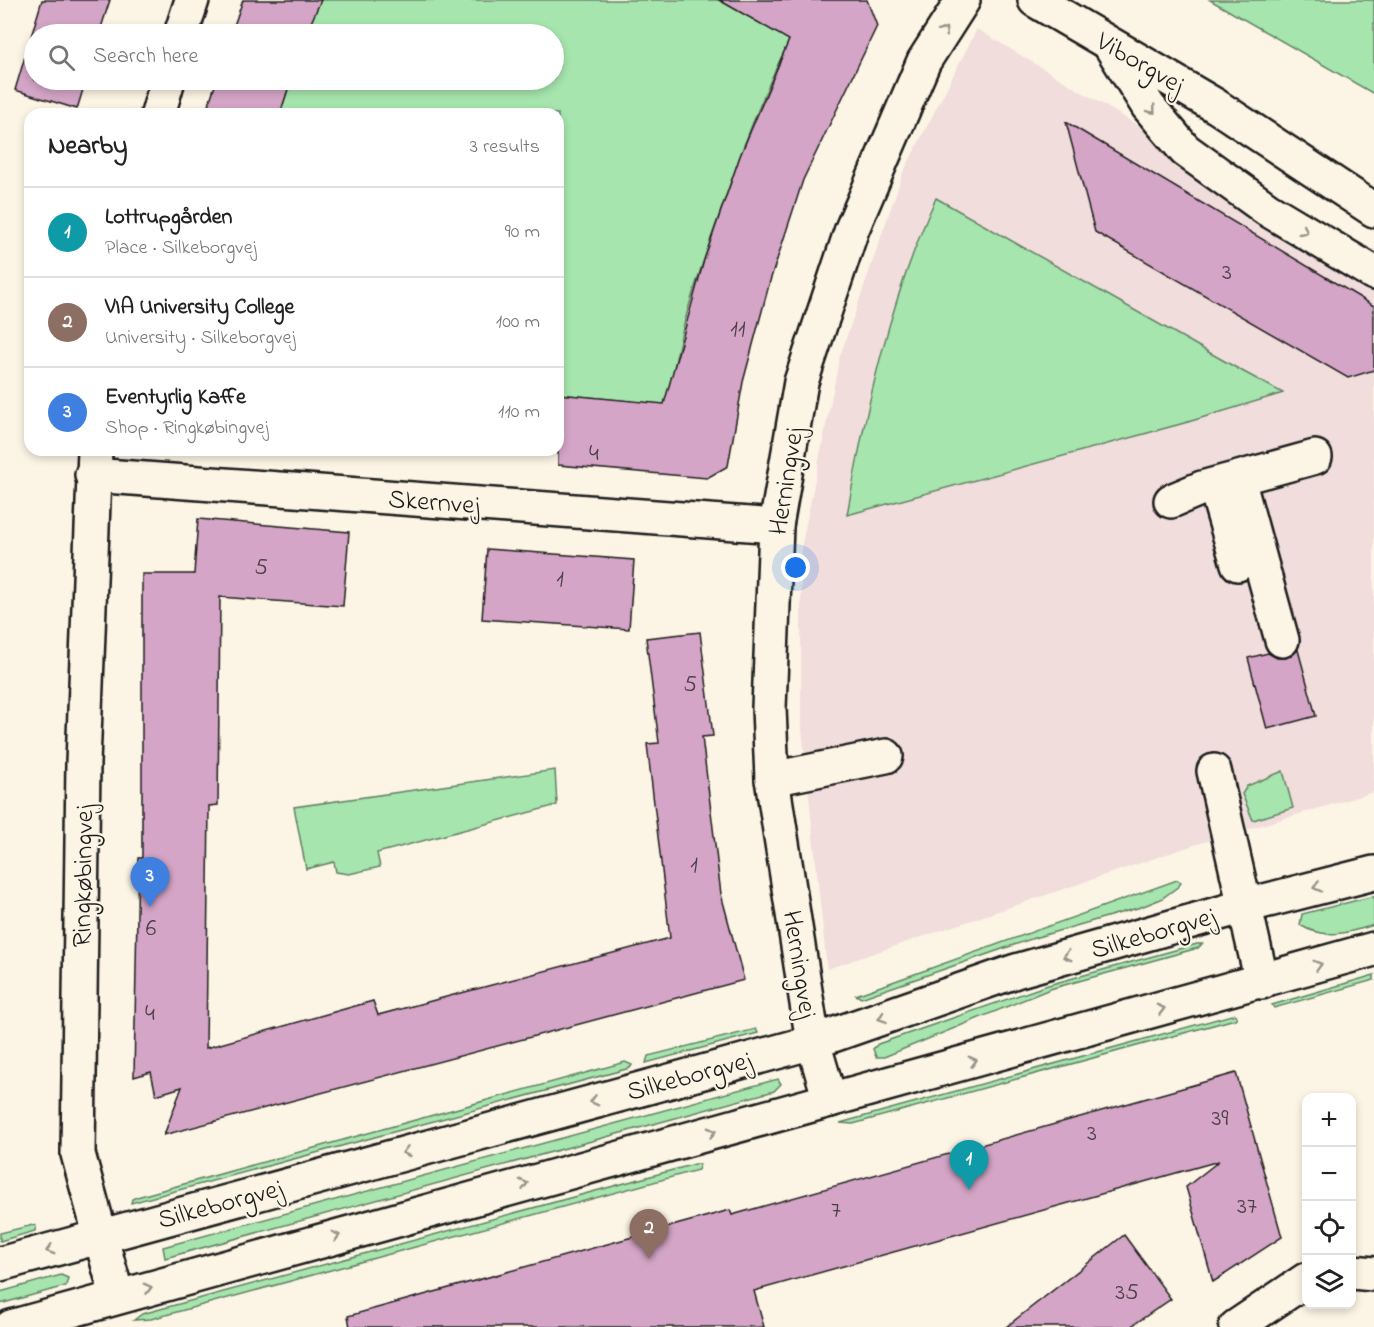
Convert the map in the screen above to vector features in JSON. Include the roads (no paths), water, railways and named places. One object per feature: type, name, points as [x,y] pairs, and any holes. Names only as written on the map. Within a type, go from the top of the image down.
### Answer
[{"type":"street","points":[[185,24],[192,0]]},
{"type":"street","name":"Herningvej","points":[[830,1100],[813,1042],[772,779],[769,708],[776,526],[801,382],[852,229],[924,61],[963,0]]},
{"type":"street","name":"Viborgvej","points":[[1035,0],[1216,106],[1374,210]]},
{"type":"street","points":[[1109,44],[1148,105],[1185,150],[1267,209],[1374,273]]},
{"type":"street","points":[[160,108],[165,90]]},
{"type":"street","name":"Viborgvej","points":[[1216,106],[1374,184]]},
{"type":"street","points":[[1171,501],[1226,482],[1315,457]]},
{"type":"street","name":"Skernvej","points":[[94,462],[776,526]]},
{"type":"street","name":"Ringkøbingvej","points":[[94,462],[83,763],[78,1154],[117,1296]]},
{"type":"street","points":[[1226,482],[1271,642]]},
{"type":"street","points":[[772,779],[886,756]]},
{"type":"street","points":[[1214,771],[1262,982]]},
{"type":"street","name":"Silkeborgvej","points":[[0,1264],[813,1042],[1016,971],[1245,906],[1374,873]]},
{"type":"street","points":[[11,1327],[1262,982],[1374,949]]},
{"type":"street","points":[[1356,1272],[1374,1274]]},
{"type":"street","points":[[1236,1327],[1302,1283]]},
{"type":"place","name":"Eventyrlig Kaffe","points":[[150,907]]},
{"type":"place","name":"Lottrupgården","points":[[969,1190]]},
{"type":"place","name":"VIA University College","points":[[649,1259]]}]
